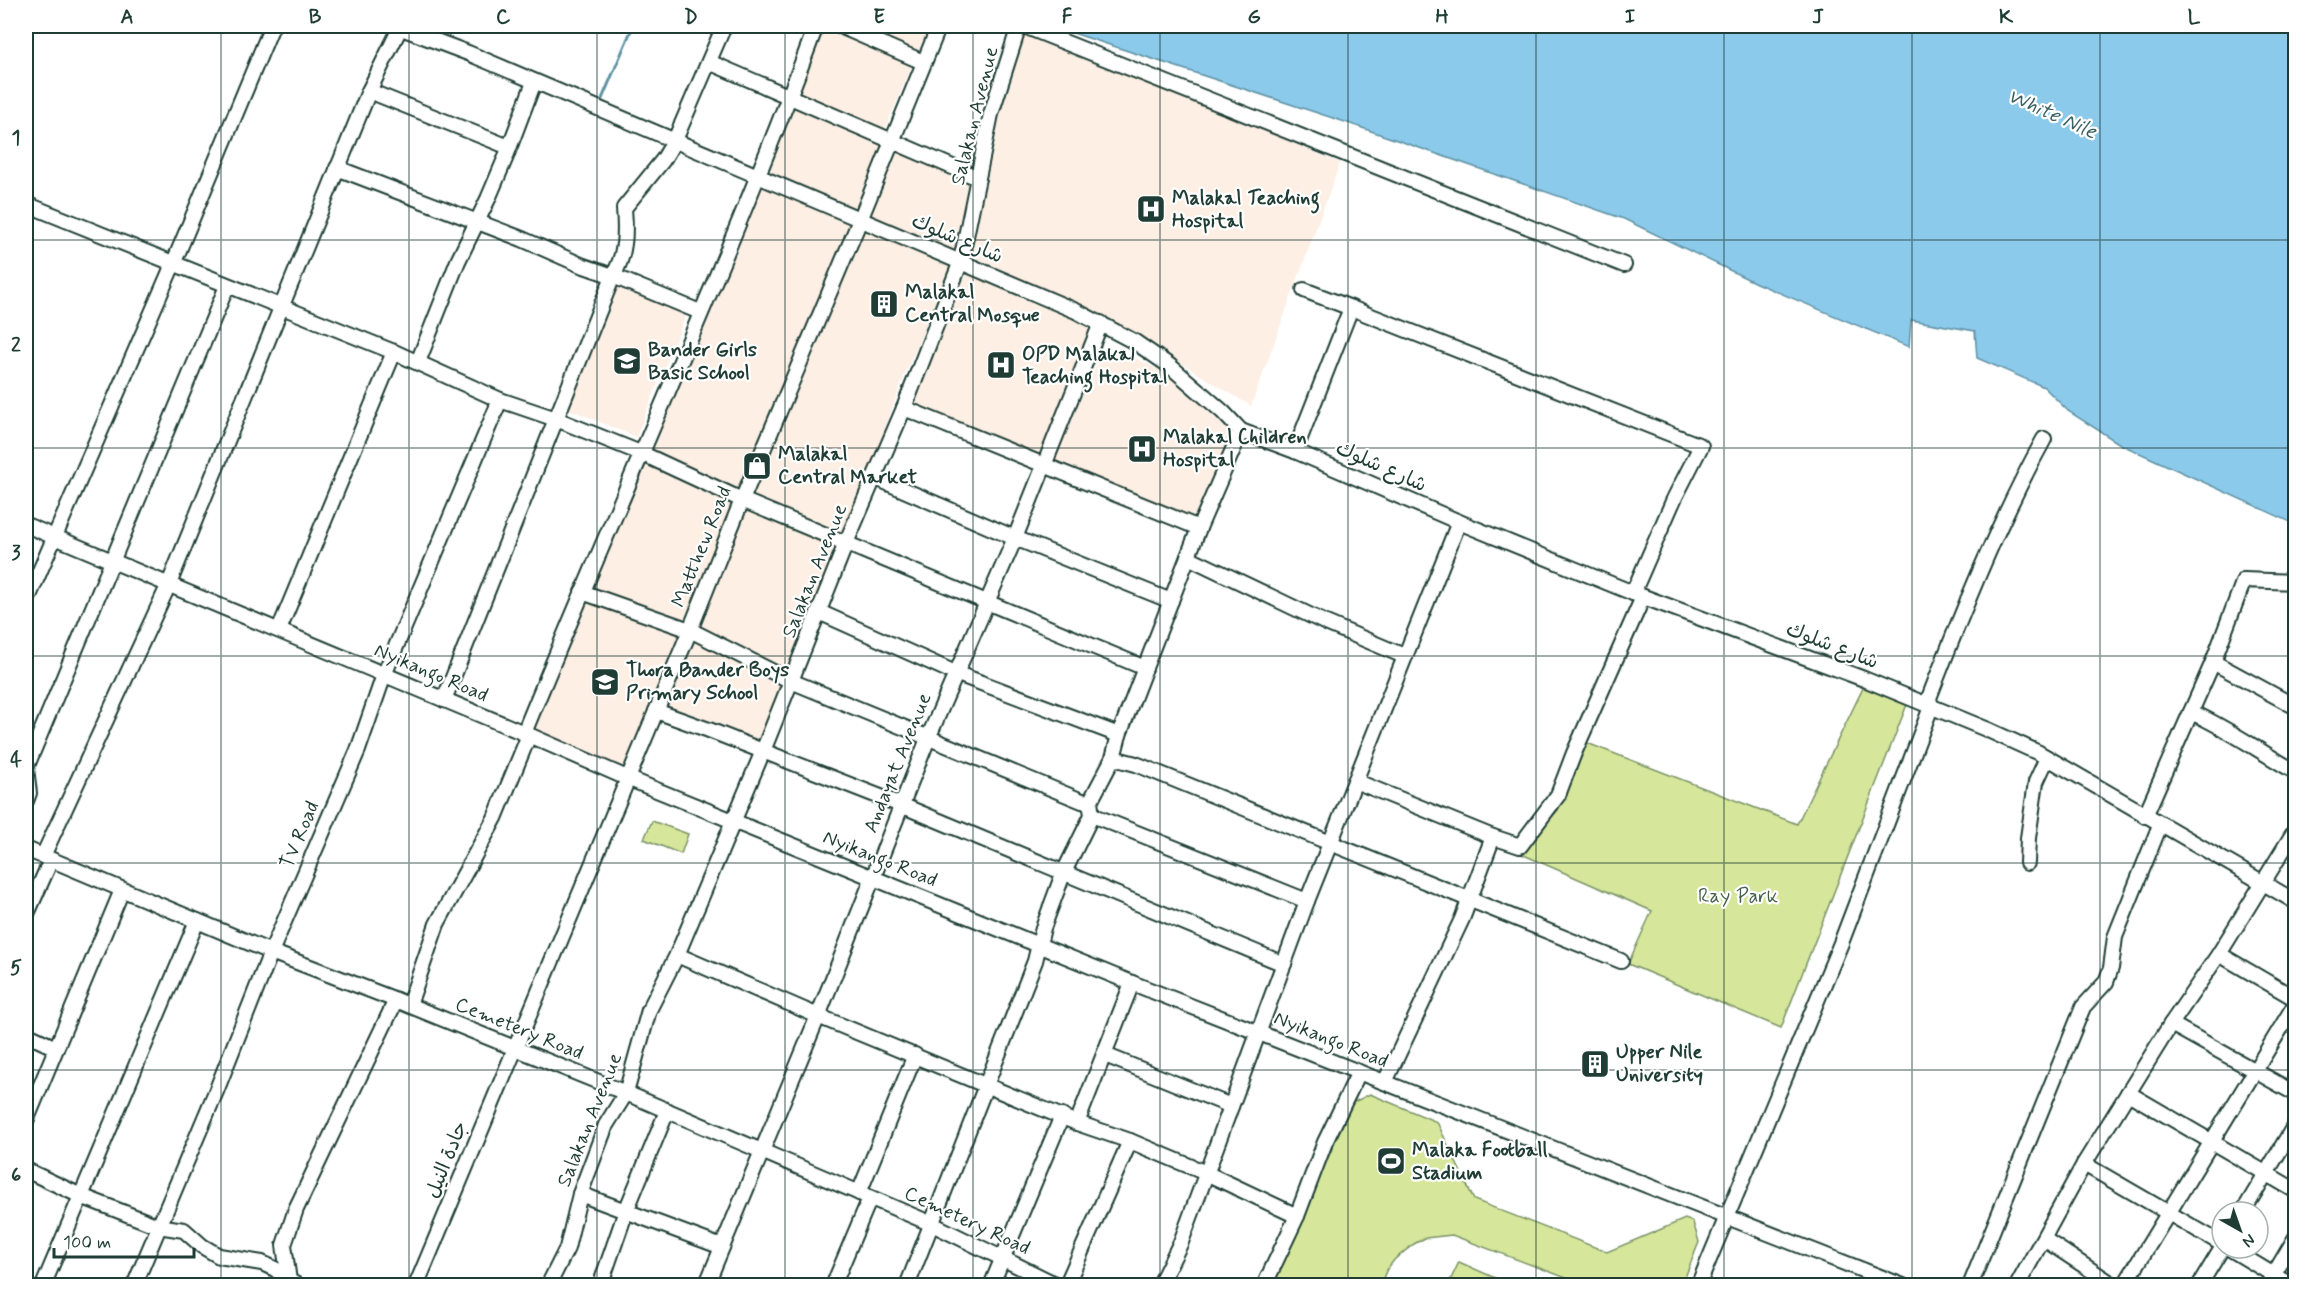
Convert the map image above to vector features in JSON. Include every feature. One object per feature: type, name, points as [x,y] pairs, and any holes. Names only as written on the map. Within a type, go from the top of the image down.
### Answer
[{"type":"street","points":[[26,603],[174,262],[272,26]]},
{"type":"street","points":[[26,916],[47,858],[169,584],[337,168],[399,26]]},
{"type":"street","name":"شارع شلوك","points":[[399,26],[675,140],[1101,323],[1170,366],[1223,412],[1241,431],[1295,451],[1459,522],[1638,595],[1864,678],[2047,758],[2295,902]]},
{"type":"street","points":[[444,700],[612,276],[620,263],[626,238],[624,208],[663,160],[675,140],[724,26]]},
{"type":"street","points":[[294,1283],[284,1245],[296,1209],[402,1003],[437,924],[499,809],[582,592],[643,454],[758,176],[816,26]]},
{"type":"street","points":[[840,26],[923,62]]},
{"type":"street","name":"Matthew Road","points":[[514,1049],[939,26]]},
{"type":"street","name":"Salakan Avenue","points":[[548,1286],[567,1248],[580,1194],[606,1125],[626,1093],[649,1011],[677,955],[734,822],[846,543],[904,408],[961,261],[991,114],[1019,26]]},
{"type":"street","points":[[1024,26],[1624,265]]},
{"type":"street","points":[[709,62],[978,178]]},
{"type":"street","points":[[418,362],[534,82]]},
{"type":"street","points":[[369,91],[509,147]]},
{"type":"street","points":[[337,168],[477,221],[700,312]]},
{"type":"street","points":[[26,204],[394,352],[501,400],[643,454],[742,500],[1145,668]]},
{"type":"street","points":[[26,801],[29,793],[26,768],[227,286]]},
{"type":"street","points":[[1304,290],[1701,446],[1674,499],[1558,795],[1520,846],[1355,780]]},
{"type":"street","points":[[1295,451],[1351,308]]},
{"type":"street","name":"Andayat Avenue","points":[[706,1286],[763,1152],[929,736],[1015,538],[1101,323]]},
{"type":"street","points":[[279,630],[394,352]]},
{"type":"street","name":"TV Road","points":[[134,1286],[217,1089],[271,952],[358,750],[384,675],[501,400]]},
{"type":"street","points":[[904,408],[1199,528]]},
{"type":"street","points":[[908,1286],[1040,945],[1043,928],[1063,874],[1113,758],[1119,735],[1199,528],[1241,431]]},
{"type":"street","points":[[1698,1286],[1841,943],[1931,707],[1929,698],[1964,606],[2014,493],[2044,439]]},
{"type":"street","points":[[874,477],[1015,538],[1171,601]]},
{"type":"street","points":[[1159,1286],[1180,1242],[1330,841],[1459,522]]},
{"type":"street","name":"Nyikango Road","points":[[26,525],[734,822],[1132,983],[1903,1286]]},
{"type":"street","points":[[1188,557],[1326,623],[1404,656]]},
{"type":"street","points":[[2145,816],[2213,662],[2244,580],[2295,582]]},
{"type":"street","points":[[582,592],[690,630],[791,681],[1082,801],[1091,809],[1307,901]]},
{"type":"street","points":[[819,612],[955,673],[1119,735]]},
{"type":"street","points":[[2213,662],[2295,706]]},
{"type":"street","points":[[656,711],[901,805],[1284,964]]},
{"type":"street","points":[[2191,712],[2219,724],[2252,747],[2295,772]]},
{"type":"street","points":[[1113,758],[1136,764],[1330,841],[1621,961]]},
{"type":"street","points":[[2027,863],[2036,782],[2047,758]]},
{"type":"street","points":[[1970,1286],[2083,1007],[2106,982],[2111,968],[2115,937],[2160,825]]},
{"type":"street","points":[[2017,1286],[2084,1164],[2171,1024],[2264,883],[2295,829]]},
{"type":"street","points":[[1385,1082],[1470,899],[1493,837]]},
{"type":"street","name":"Cemetery Road","points":[[26,849],[271,952],[626,1093],[932,1224],[1059,1286]]},
{"type":"street","points":[[26,1121],[122,890]]},
{"type":"street","points":[[43,1286],[196,921]]},
{"type":"street","points":[[2124,1286],[2295,1001],[2219,954]]},
{"type":"street","points":[[677,955],[1077,1123],[1131,1141],[1297,1216]]},
{"type":"street","points":[[1077,1123],[1132,983]]},
{"type":"street","points":[[2171,1024],[2295,1094]]},
{"type":"street","points":[[26,1035],[56,1048]]},
{"type":"street","name":"جادة النيل","points":[[416,1286],[514,1049]]},
{"type":"street","points":[[833,1286],[915,1055]]},
{"type":"street","points":[[1105,1055],[1231,1106]]},
{"type":"street","points":[[1264,1286],[1297,1216],[1325,1142],[1359,1072]]},
{"type":"street","points":[[2128,1093],[2295,1191]]},
{"type":"street","points":[[600,1286],[667,1111]]},
{"type":"street","points":[[991,1286],[1062,1116]]},
{"type":"street","points":[[2250,1200],[2295,1123]]},
{"type":"street","points":[[1066,1286],[1131,1141]]},
{"type":"street","points":[[2084,1164],[2210,1239]]},
{"type":"street","points":[[26,1170],[81,1196],[158,1226],[184,1230],[202,1246],[219,1256],[262,1263],[276,1269],[294,1283]]},
{"type":"street","points":[[580,1194],[722,1247]]},
{"type":"street","points":[[2270,1280],[2295,1237]]},
{"type":"street","points":[[2044,1239],[2115,1286]]},
{"type":"street","points":[[2199,1286],[2214,1260]]},
{"type":"street","points":[[2244,1260],[2270,1280],[2292,1286]]},
{"type":"shaded area","name":"Malakal Central Market","points":[[821,26],[929,26],[882,136],[973,177],[953,266],[906,371],[836,560],[757,744],[663,711],[691,634],[593,592]]},
{"type":"shaded area","name":"Malakal Teaching Hospital","points":[[1022,28],[1340,163],[1251,406],[1101,314],[969,255],[996,115]]},
{"type":"shaded area","name":"OPD Malakal Teaching Hospital","points":[[968,271],[1091,324],[1040,459],[909,407]]},
{"type":"shaded area","name":"Bander Girls Basic School","points":[[617,284],[687,313],[636,437],[566,408]]},
{"type":"shaded area","name":"Malakal Children Hospital","points":[[1116,349],[1170,375],[1232,434],[1193,522],[1054,464],[1071,419],[1103,352]]},
{"type":"shaded area","name":"Thora Bander Boys Primary School","points":[[585,598],[681,633],[623,771],[529,731]]},
{"type":"green space","name":"Ray Park","points":[[1865,684],[1908,702],[1781,1028],[1628,964],[1652,911],[1519,853],[1558,810],[1587,743],[1797,824]]},
{"type":"green space","points":[[652,821],[688,834],[681,854],[644,839]]},
{"type":"green space","name":"Malaka Football Stadium","points":[[1370,1094],[1437,1122],[1474,1200],[1607,1252],[1685,1219],[1693,1222],[1699,1242],[1682,1285],[1585,1285],[1452,1235],[1425,1238],[1414,1244],[1395,1259],[1387,1269],[1380,1285],[1272,1286],[1352,1103]]},
{"type":"green space","points":[[1459,1262],[1511,1285],[1448,1285]]},
{"type":"water","name":"White Nile","points":[[1059,26],[2295,26],[2295,524],[2120,444],[2068,411],[2044,387],[1977,358],[1975,331],[1911,320],[1909,347],[1756,283],[1624,219],[1345,122],[1061,29]]},
{"type":"waterway","points":[[602,99],[633,26]]},
{"type":"place","name":"Malakal Teaching Hospital","points":[[1151,209]]},
{"type":"place","name":"Malakal Central Mosque","points":[[884,304]]},
{"type":"place","name":"Bander Girls Basic School","points":[[627,361]]},
{"type":"place","name":"OPD Malakal Teaching Hospital","points":[[1001,365]]},
{"type":"place","name":"Malakal Children Hospital","points":[[1142,449]]},
{"type":"place","name":"Malakal Central Market","points":[[757,466]]},
{"type":"place","name":"Thora Bander Boys Primary School","points":[[605,682]]},
{"type":"place","name":"Upper Nile University","points":[[1595,1064]]},
{"type":"place","name":"Malaka Football Stadium","points":[[1391,1161]]}]
